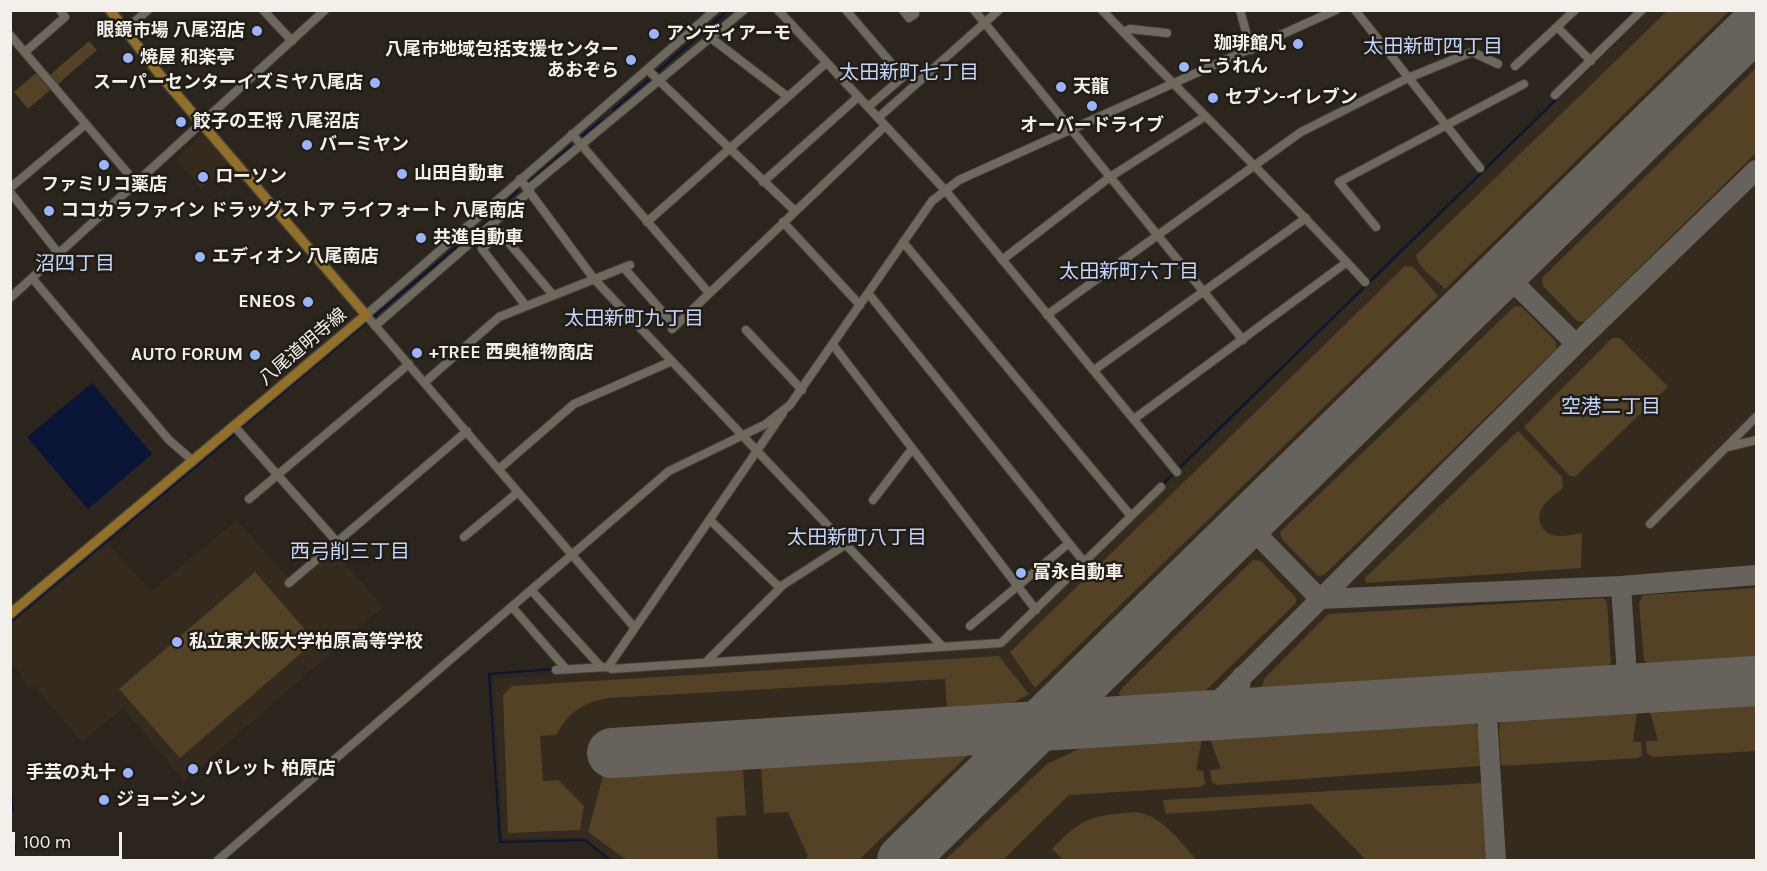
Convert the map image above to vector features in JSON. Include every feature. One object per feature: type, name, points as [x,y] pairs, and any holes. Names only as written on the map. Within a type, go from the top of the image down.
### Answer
[{"type":"main road","name":"八尾道明寺線","points":[[10,614],[194,461],[238,430],[366,315],[160,75],[110,10]]},
{"type":"street","points":[[25,52],[65,17],[60,10]]},
{"type":"street","points":[[125,30],[148,10]]},
{"type":"street","points":[[263,10],[291,41]]},
{"type":"street","points":[[10,298],[325,10]]},
{"type":"street","points":[[634,627],[366,315],[715,10]]},
{"type":"street","points":[[375,326],[529,190],[744,10]]},
{"type":"street","points":[[778,10],[945,190],[1177,472]]},
{"type":"street","points":[[846,10],[903,77],[868,107]]},
{"type":"street","points":[[903,10],[909,18],[915,14]]},
{"type":"street","points":[[974,10],[1157,237],[1244,340]]},
{"type":"street","points":[[878,118],[999,10]]},
{"type":"street","points":[[1102,10],[1204,117],[1306,218],[1365,282]]},
{"type":"street","points":[[1240,10],[1251,50]]},
{"type":"street","points":[[218,861],[669,471],[766,424],[783,411],[802,390],[932,201],[945,190],[960,180],[1336,10]]},
{"type":"street","points":[[1355,10],[1480,168]]},
{"type":"street","points":[[1515,66],[1575,10]]},
{"type":"street","points":[[1555,95],[1642,10]]},
{"type":"street","points":[[1557,27],[1591,61]]},
{"type":"street","points":[[1123,32],[1130,29],[1167,33]]},
{"type":"street","points":[[10,35],[136,183]]},
{"type":"street","points":[[711,38],[788,97]]},
{"type":"street","points":[[1047,315],[1301,132],[1408,78],[1472,52],[1498,64]]},
{"type":"street","points":[[647,222],[826,63]]},
{"type":"street","points":[[648,70],[795,211]]},
{"type":"street","points":[[1376,227],[1339,182],[1524,84]]},
{"type":"street","points":[[763,182],[858,97]]},
{"type":"street","points":[[1002,260],[1110,177],[1204,117]]},
{"type":"street","points":[[59,254],[10,190],[86,123]]},
{"type":"street","points":[[425,382],[499,317],[627,267],[673,327],[885,126]]},
{"type":"street","points":[[572,135],[709,293]]},
{"type":"street","points":[[520,179],[594,279],[670,362],[942,646]]},
{"type":"street","points":[[1094,370],[1306,218]]},
{"type":"street","points":[[783,222],[860,305]]},
{"type":"street","points":[[492,223],[553,295]]},
{"type":"street","points":[[501,232],[482,249],[526,306]]},
{"type":"street","points":[[903,242],[1131,516]]},
{"type":"street","points":[[1134,419],[1347,262]]},
{"type":"street","points":[[32,278],[169,440],[194,461]]},
{"type":"street","points":[[868,293],[1084,562]]},
{"type":"street","points":[[746,330],[802,390]]},
{"type":"street","points":[[833,345],[1036,610]]},
{"type":"street","points":[[499,469],[574,404],[670,362]]},
{"type":"street","points":[[249,499],[409,364]]},
{"type":"street","points":[[604,667],[758,452],[783,411]]},
{"type":"street","points":[[1650,524],[1756,418]]},
{"type":"street","points":[[238,430],[337,542]]},
{"type":"street","points":[[289,583],[466,431]]},
{"type":"street","points":[[1726,447],[1756,440]]},
{"type":"street","points":[[873,500],[912,449]]},
{"type":"street","points":[[556,670],[604,667],[611,669],[1001,643],[1161,487]]},
{"type":"street","points":[[464,537],[518,492]]},
{"type":"street","points":[[710,520],[780,588]]},
{"type":"street","points":[[970,626],[1019,588],[1069,543]]},
{"type":"street","points":[[706,662],[780,588],[845,545]]},
{"type":"street","points":[[532,591],[604,667]]},
{"type":"street","points":[[513,608],[566,669]]},
{"type":"shaded area","points":[[1649,11],[1756,11],[1756,860],[613,860],[582,837],[503,839],[493,679],[1001,646]]},
{"type":"shaded area","points":[[1667,11],[1729,11],[1445,289],[1424,269],[1416,255]]},
{"type":"shaded area","points":[[89,41],[97,50],[57,85],[49,76]]},
{"type":"shaded area","points":[[1756,68],[1756,153],[1584,322],[1577,321],[1543,286],[1542,278]]},
{"type":"shaded area","points":[[36,73],[50,90],[28,109],[14,92]]},
{"type":"shaded area","points":[[202,134],[230,163],[201,189],[176,159]]},
{"type":"shaded area","points":[[1405,266],[1413,267],[1438,296],[1035,688],[1010,652]]},
{"type":"shaded area","points":[[1515,306],[1522,307],[1556,342],[1556,349],[1324,575],[1318,576],[1282,539],[1280,532]]},
{"type":"shaded area","points":[[1612,338],[1620,338],[1668,387],[1576,476],[1570,476],[1524,427]]},
{"type":"shaded area","points":[[1518,431],[1562,477],[1563,488],[1543,506],[1539,515],[1540,520],[1542,527],[1555,536],[1582,533],[1581,568],[1366,583],[1365,578]]},
{"type":"shaded area","name":"私立東大阪大学柏原高等学校","points":[[237,520],[289,579],[333,549],[383,607],[184,781],[123,708],[82,742],[34,686],[29,690],[11,660],[11,624],[108,544],[151,591]]},
{"type":"shaded area","points":[[1253,560],[1261,561],[1296,598],[1296,603],[1203,693],[1121,699],[1119,693],[1122,688]]},
{"type":"shaded area","points":[[255,572],[315,641],[180,758],[119,689]]},
{"type":"shaded area","points":[[1756,588],[1756,658],[1648,665],[1644,660],[1639,603],[1643,595]]},
{"type":"shaded area","points":[[1603,598],[1607,602],[1611,663],[1606,668],[1265,690],[1262,687],[1264,679],[1328,614]]},
{"type":"shaded area","points":[[999,656],[1029,694],[1005,707],[947,711],[945,679],[608,698],[591,703],[571,715],[556,735],[540,736],[543,781],[558,780],[584,806],[580,830],[508,833],[503,695],[512,686]]},
{"type":"shaded area","points":[[1756,702],[1756,751],[1653,757],[1647,753],[1646,741],[1658,741],[1649,708]]},
{"type":"shaded area","points":[[1637,712],[1633,742],[1641,742],[1642,755],[1638,758],[1501,766],[1499,729],[1501,720]]},
{"type":"shaded area","points":[[1475,721],[1479,734],[1481,766],[1217,785],[1212,782],[1210,770],[1221,769],[1210,739]]},
{"type":"shaded area","points":[[1202,738],[1196,770],[1203,771],[1205,784],[1199,787],[1069,795],[1003,860],[945,860],[1047,764],[1081,748]]},
{"type":"shaded area","points":[[968,755],[859,860],[804,860],[808,856],[788,812],[764,813],[761,765]]},
{"type":"shaded area","points":[[743,769],[746,815],[716,817],[718,860],[627,860],[588,832],[603,776]]},
{"type":"shaded area","points":[[1482,783],[1487,860],[1366,860],[1311,804],[1166,814],[1163,800]]},
{"type":"shaded area","points":[[1136,812],[1146,814],[1162,824],[1197,860],[1063,860],[1052,849],[1072,830],[1089,820]]},
{"type":"water","points":[[92,383],[152,454],[88,509],[27,437]]},
{"type":"waterway","points":[[658,71],[728,10]]},
{"type":"waterway","points":[[1178,469],[1614,43]]},
{"type":"waterway","points":[[613,110],[648,80]]},
{"type":"waterway","points":[[582,136],[602,120]]},
{"type":"waterway","points":[[530,181],[571,146]]},
{"type":"waterway","points":[[240,429],[491,218],[518,190]]},
{"type":"waterway","points":[[10,622],[236,433]]},
{"type":"waterway","points":[[1161,486],[1174,473]]},
{"type":"waterway","points":[[713,658],[911,645]]},
{"type":"waterway","points":[[611,665],[704,659]]},
{"type":"waterway","points":[[555,669],[489,674],[500,842],[585,840],[610,860]]},
{"type":"waterway","points":[[10,781],[13,810]]},
{"type":"waterway","points":[[15,843],[15,860]]},
{"type":"taxiway","points":[[1201,718],[1576,344],[1756,170]]},
{"type":"taxiway","points":[[1503,272],[1576,344]]},
{"type":"taxiway","points":[[1246,523],[1320,599],[1621,586],[1756,575]]},
{"type":"taxiway","points":[[1621,586],[1628,690]]},
{"type":"taxiway","points":[[1242,676],[1241,694],[1246,703],[1260,714]]},
{"type":"taxiway","points":[[1486,700],[1496,860]]},
{"type":"taxiway","points":[[914,860],[917,846]]},
{"type":"runway","points":[[902,860],[1756,25]]},
{"type":"runway","points":[[612,753],[1756,681]]},
{"type":"place","name":"眼鏡市場 八尾沼店","points":[[257,31]]},
{"type":"place","name":"アンディアーモ","points":[[654,34]]},
{"type":"place","name":"珈琲館凡","points":[[1298,44]]},
{"type":"place","name":"焼屋 和楽亭","points":[[128,58]]},
{"type":"place","name":"八尾市地域包括支援センター あおぞら","points":[[631,60]]},
{"type":"place","name":"こうれん","points":[[1184,67]]},
{"type":"place","name":"スーパーセンターイズミヤ八尾店","points":[[375,83]]},
{"type":"place","name":"天龍","points":[[1061,87]]},
{"type":"place","name":"セブン-イレブン","points":[[1213,98]]},
{"type":"place","name":"オーバードライブ","points":[[1092,106]]},
{"type":"place","name":"餃子の王将 八尾沼店","points":[[181,122]]},
{"type":"place","name":"バーミヤン","points":[[307,145]]},
{"type":"place","name":"ファミリコ薬店","points":[[104,165]]},
{"type":"place","name":"山田自動車","points":[[402,174]]},
{"type":"place","name":"ローソン","points":[[203,177]]},
{"type":"place","name":"ココカラファイン ドラッグストア ライフォート 八尾南店","points":[[49,211]]},
{"type":"place","name":"共進自動車","points":[[421,238]]},
{"type":"place","name":"エディオン 八尾南店","points":[[200,257]]},
{"type":"place","name":"ENEOS","points":[[308,302]]},
{"type":"place","name":"+TREE 西奥植物商店","points":[[417,353]]},
{"type":"place","name":"AUTO FORUM","points":[[255,355]]},
{"type":"place","name":"富永自動車","points":[[1021,573]]},
{"type":"place","name":"私立東大阪大学柏原高等学校","points":[[177,642]]},
{"type":"place","name":"パレット 柏原店","points":[[193,769]]},
{"type":"place","name":"手芸の丸十","points":[[128,773]]},
{"type":"place","name":"ジョーシン","points":[[104,800]]},
{"type":"district","name":"太田新町四丁目","points":[[1433,47]]},
{"type":"district","name":"太田新町七丁目","points":[[909,73]]},
{"type":"district","name":"沼四丁目","points":[[75,264]]},
{"type":"district","name":"太田新町六丁目","points":[[1129,272]]},
{"type":"district","name":"太田新町九丁目","points":[[634,319]]},
{"type":"district","name":"空港二丁目","points":[[1611,407]]},
{"type":"district","name":"太田新町八丁目","points":[[857,538]]},
{"type":"district","name":"西弓削三丁目","points":[[350,552]]}]
